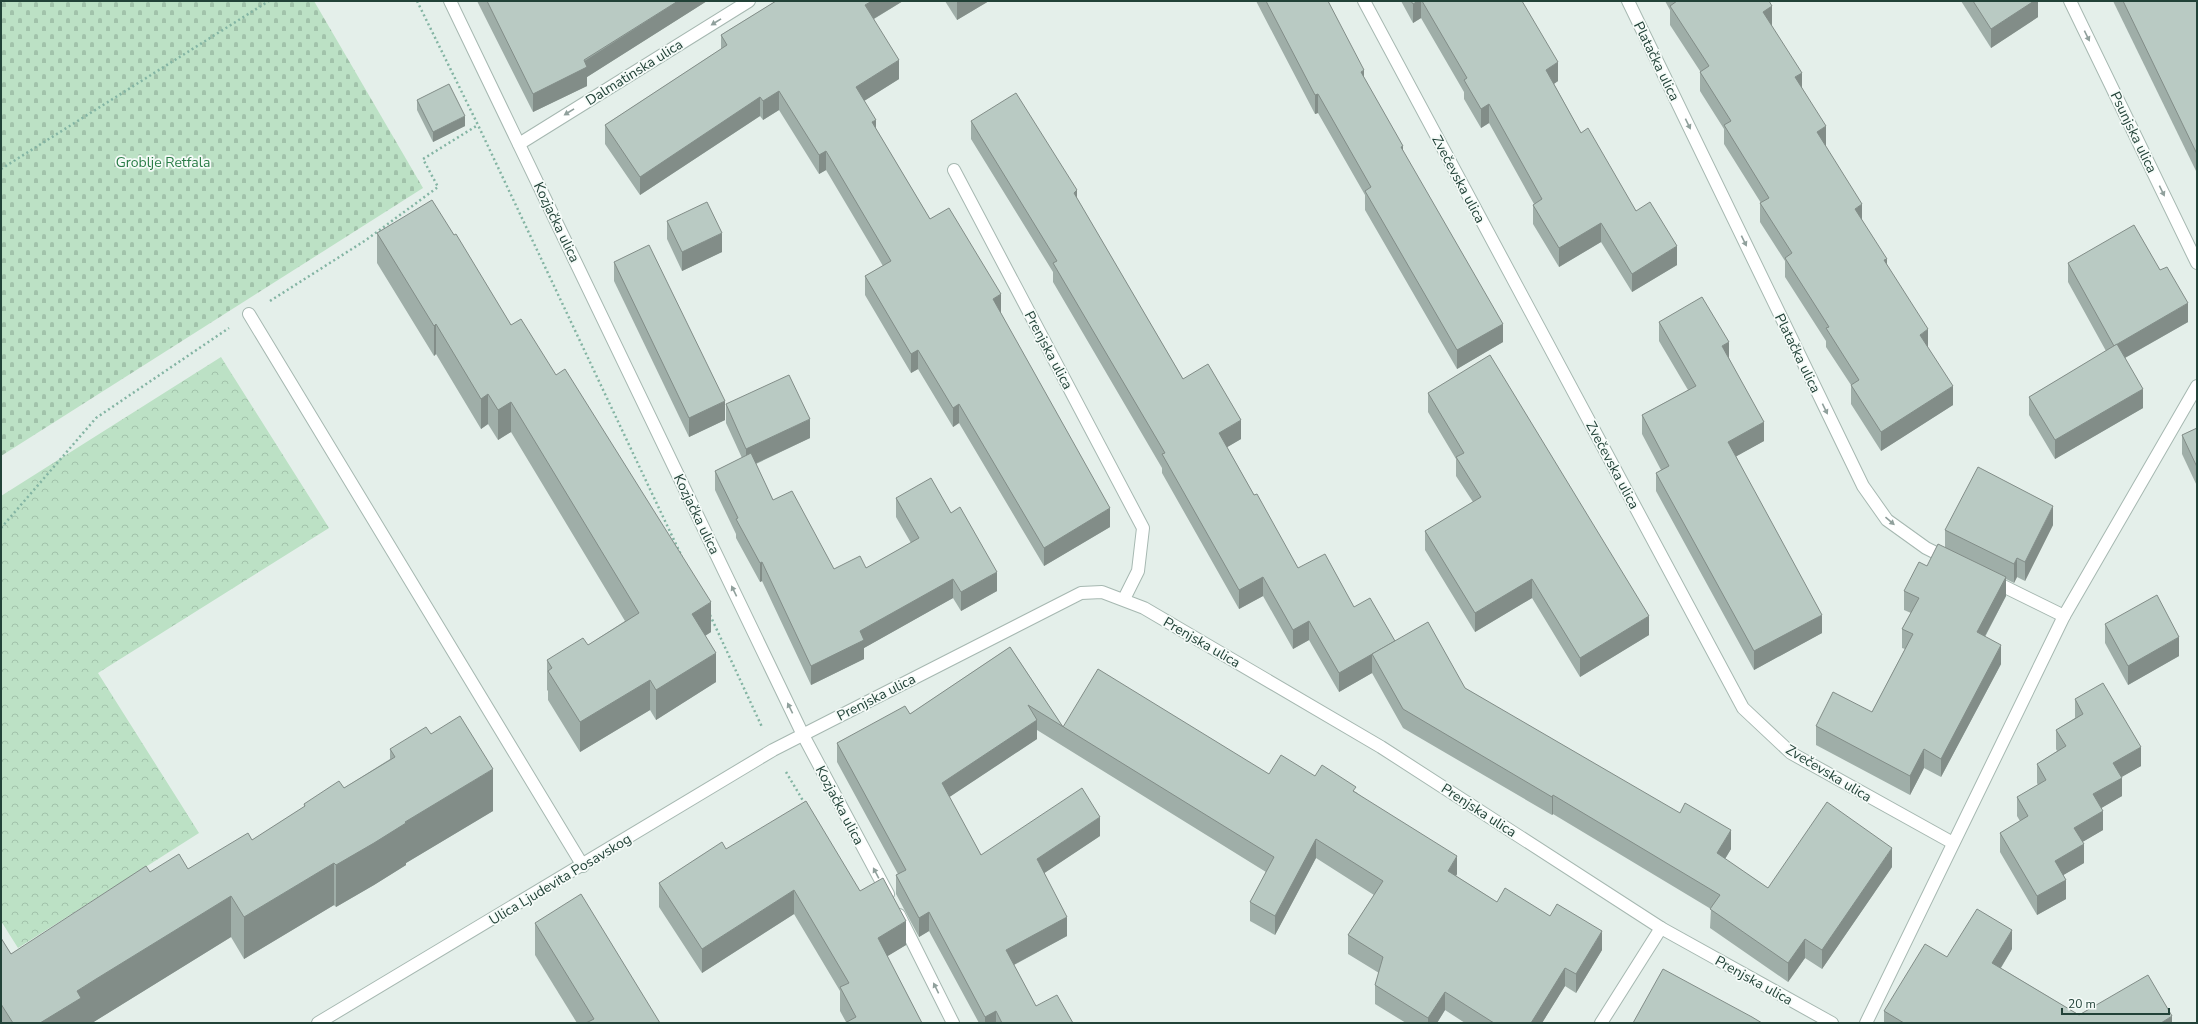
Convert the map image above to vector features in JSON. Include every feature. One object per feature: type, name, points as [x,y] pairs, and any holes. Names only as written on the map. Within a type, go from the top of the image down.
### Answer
[{"type":"street","name":"Kozjačka ulica","points":[[450,1],[803,734],[924,962],[953,1023]]},
{"type":"street","name":"Dalmatinska ulica","points":[[519,144],[749,1]]},
{"type":"street","name":"Zvečevska ulica","points":[[1364,1],[1743,708],[1791,754],[1953,843]]},
{"type":"street","name":"Platačka ulica","points":[[1628,1],[1863,486],[1887,520],[1926,548],[1960,565]]},
{"type":"street","name":"Psunjska ulica","points":[[2070,1],[2197,263]]},
{"type":"street","name":"Prenjska ulica","points":[[954,170],[1143,528],[1138,572],[1124,599]]},
{"type":"street","points":[[249,314],[583,866]]},
{"type":"street","points":[[1866,1023],[2064,616],[2197,386]]},
{"type":"street","points":[[1981,575],[2064,616]]},
{"type":"street","name":"Prenjska ulica","points":[[803,734],[1081,593],[1102,592],[1124,599],[1151,612],[1381,747],[1661,928],[1832,1023]]},
{"type":"street","name":"Ulica Ljudevita Posavskog","points":[[318,1023],[803,734]]},
{"type":"street","points":[[1601,1023],[1661,928]]},
{"type":"path","points":[[1,169],[269,1]]},
{"type":"path","points":[[418,1],[685,564]]},
{"type":"path","points":[[709,614],[774,750],[805,805]]},
{"type":"green space","name":"Groblje Retfala","points":[[1,1],[314,1],[423,188],[1,456]]},
{"type":"green space","points":[[221,357],[329,528],[98,673],[199,833],[18,948],[1,921],[1,496]]},
{"type":"building","points":[[487,1],[678,1],[584,60],[587,67],[533,94]]},
{"type":"building","points":[[776,1],[872,1],[865,5],[899,60],[856,87],[876,120],[872,122],[930,219],[949,208],[1001,294],[993,299],[1110,508],[1044,548],[959,404],[953,408],[918,350],[911,354],[865,276],[891,261],[826,151],[819,155],[779,91],[763,101],[760,97],[640,177],[605,125],[727,45],[721,35]]},
{"type":"building","points":[[1266,1],[1328,1],[1364,70],[1361,72],[1403,146],[1401,147],[1503,324],[1457,350],[1365,191],[1371,187],[1318,94],[1315,95]]},
{"type":"building","points":[[1411,1],[1418,1],[1413,4]]},
{"type":"building","points":[[1422,1],[1522,1],[1558,62],[1546,70],[1581,133],[1588,128],[1636,211],[1650,202],[1677,246],[1632,274],[1601,223],[1559,248],[1533,205],[1542,199],[1489,104],[1481,109],[1464,80],[1467,78]]},
{"type":"building","points":[[1677,1],[1769,1],[1772,6],[1763,12],[1802,73],[1795,77],[1826,126],[1817,132],[1862,204],[1855,209],[1887,259],[1884,260],[1928,329],[1920,335],[1953,386],[1881,432],[1851,385],[1859,380],[1826,328],[1829,327],[1785,258],[1792,253],[1760,203],[1769,198],[1724,125],[1731,121],[1700,72],[1709,66],[1670,6]]},
{"type":"building","points":[[1973,1],[2034,1],[1991,29]]},
{"type":"building","points":[[2123,1],[2197,1],[2197,154]]},
{"type":"building","points":[[449,84],[465,116],[433,132],[417,100]]},
{"type":"building","points":[[1016,93],[1077,190],[1074,193],[1183,379],[1208,364],[1241,420],[1219,433],[1254,495],[1257,494],[1298,568],[1325,554],[1354,607],[1370,598],[1395,641],[1339,673],[1309,621],[1293,630],[1263,577],[1239,590],[1162,454],[1165,453],[1053,263],[1057,261],[971,121]]},
{"type":"building","points":[[432,200],[454,235],[456,234],[511,325],[521,319],[556,375],[565,369],[711,602],[692,614],[716,653],[656,690],[650,680],[580,722],[548,671],[552,668],[547,660],[583,638],[588,645],[639,613],[511,402],[498,410],[488,394],[481,399],[436,324],[434,326],[377,233]]},
{"type":"building","points":[[707,202],[722,233],[682,252],[667,221]]},
{"type":"building","points":[[2134,225],[2160,270],[2167,267],[2188,303],[2114,346],[2068,263]]},
{"type":"building","points":[[649,245],[725,401],[689,418],[614,262]]},
{"type":"building","points":[[1702,297],[1729,342],[1722,346],[1764,422],[1728,442],[1822,615],[1754,651],[1656,473],[1669,466],[1642,415],[1696,386],[1659,322]]},
{"type":"building","points":[[2117,344],[2143,389],[2055,440],[2029,397]]},
{"type":"building","points":[[1490,355],[1649,616],[1580,658],[1532,579],[1475,613],[1425,531],[1481,497],[1456,457],[1464,453],[1428,393]]},
{"type":"building","points":[[789,375],[810,419],[746,449],[726,404]]},
{"type":"building","points":[[2197,428],[2197,467],[2182,435]]},
{"type":"building","points":[[751,453],[773,500],[792,491],[834,569],[860,556],[866,568],[919,538],[896,498],[931,478],[951,513],[960,507],[997,572],[961,592],[953,579],[860,631],[864,640],[811,666],[762,562],[760,563],[736,519],[738,518],[715,471]]},
{"type":"building","points":[[1978,467],[2053,506],[2025,562],[2017,558],[2014,564],[1945,530]]},
{"type":"building","points":[[1938,544],[2006,577],[1977,632],[2001,645],[1941,759],[1924,749],[1910,776],[1816,726],[1833,692],[1872,712],[1913,634],[1902,629],[1919,598],[1904,591],[1919,562],[1927,566]]},
{"type":"building","points":[[2157,595],[2179,637],[2128,666],[2105,624]]},
{"type":"building","points":[[1428,622],[1465,688],[1680,813],[1685,803],[1731,830],[1717,853],[1768,888],[1827,802],[1892,848],[1822,950],[1805,939],[1788,963],[1710,909],[1720,895],[1553,795],[1552,797],[1403,709],[1372,654]]},
{"type":"building","points":[[1010,647],[1063,726],[1028,705],[1037,720],[942,783],[981,855],[1082,788],[1100,817],[1037,859],[1067,917],[1006,950],[1036,1006],[1057,995],[1073,1023],[1002,1023],[996,1011],[985,1017],[929,912],[919,918],[896,875],[906,870],[837,743],[905,706],[910,714]]},
{"type":"building","points":[[1098,669],[1269,774],[1281,755],[1315,776],[1322,765],[1356,787],[1353,791],[1457,856],[1448,871],[1497,902],[1505,888],[1550,916],[1557,904],[1602,931],[1576,974],[1565,968],[1531,1023],[1494,1023],[1445,992],[1428,1018],[1375,985],[1383,957],[1348,935],[1383,881],[1316,839],[1275,916],[1250,902],[1274,857],[1063,727]]},
{"type":"building","points":[[2103,683],[2141,747],[2113,763],[2122,778],[2093,794],[2103,811],[2074,828],[2084,844],[2055,861],[2066,880],[2037,896],[2000,833],[2028,816],[2017,797],[2046,780],[2037,764],[2066,746],[2056,730],[2083,714],[2075,699]]},
{"type":"building","points":[[460,716],[493,769],[405,822],[406,823],[374,843],[336,865],[334,863],[244,917],[231,896],[77,991],[81,998],[40,1023],[13,1023],[1,1004],[1,938],[11,954],[146,866],[150,872],[179,854],[188,869],[248,833],[252,840],[305,806],[304,804],[339,781],[344,788],[395,757],[390,749],[426,727],[431,734]]},
{"type":"building","points":[[806,801],[860,891],[883,878],[906,921],[878,938],[922,1023],[845,1023],[856,1017],[840,987],[849,983],[794,890],[702,949],[659,883],[722,842],[726,849]]},
{"type":"building","points":[[581,894],[660,1023],[586,1023],[594,1019],[535,923]]},
{"type":"building","points":[[1977,909],[2012,930],[1992,963],[2079,1015],[2148,975],[2172,1016],[2161,1023],[1904,1023],[1884,1011],[1925,944],[1947,957]]},
{"type":"building","points":[[1663,969],[1752,1017],[1762,1023],[1633,1023]]}]
